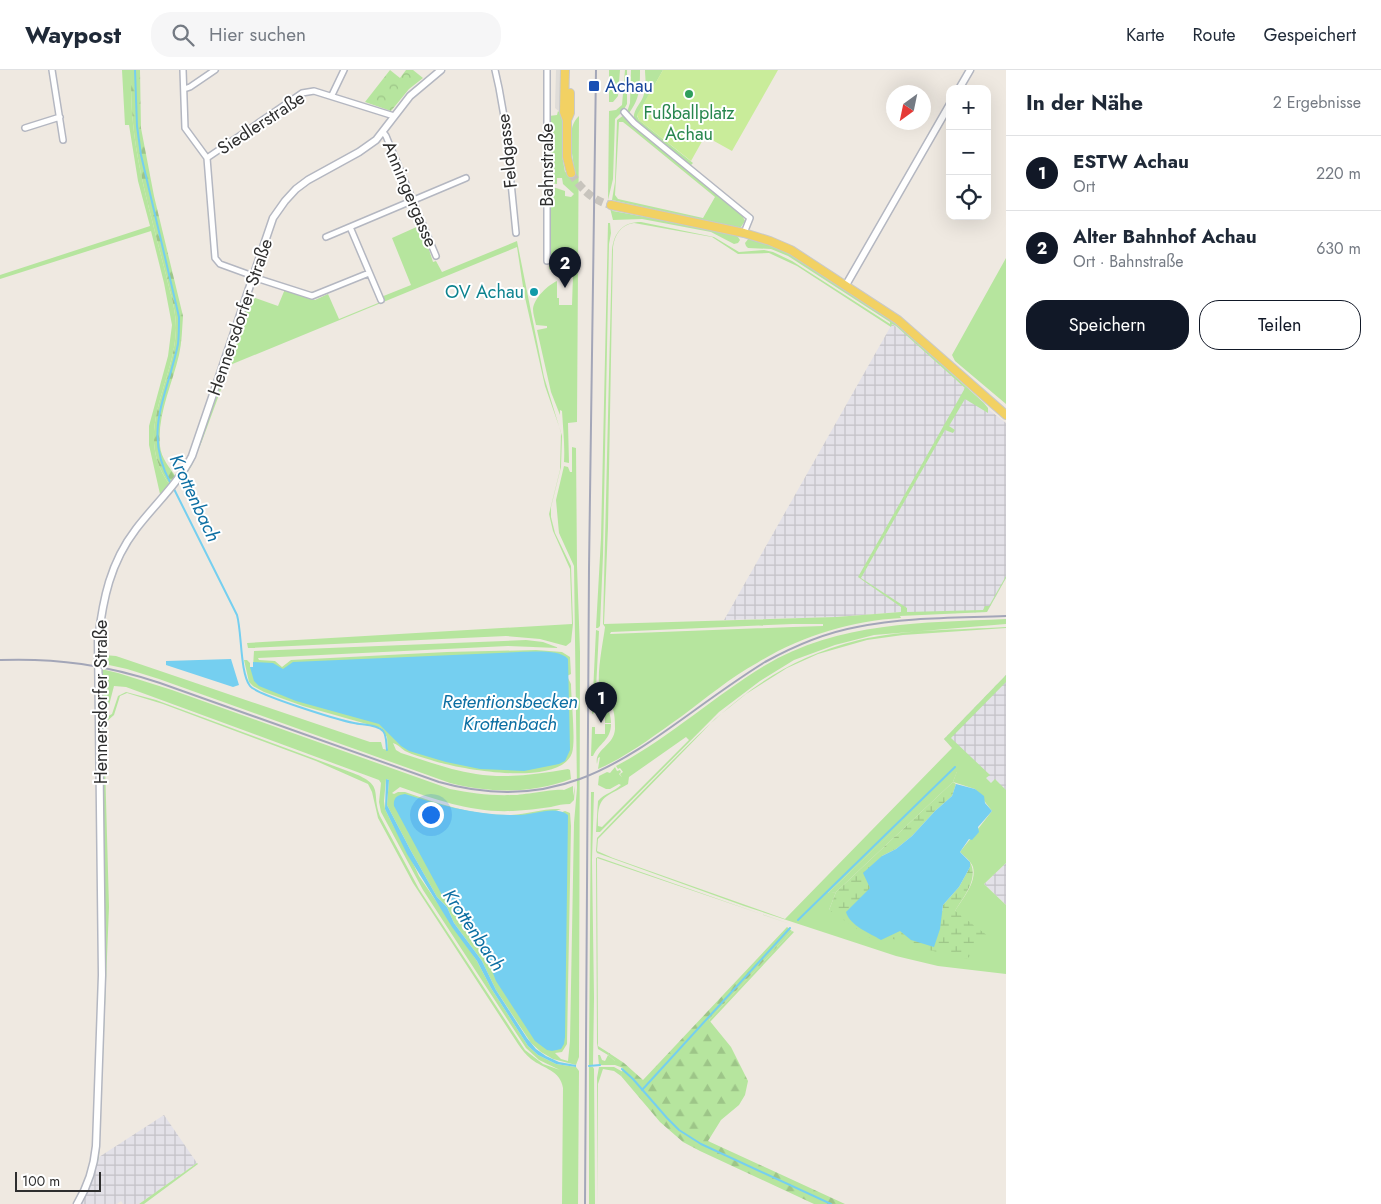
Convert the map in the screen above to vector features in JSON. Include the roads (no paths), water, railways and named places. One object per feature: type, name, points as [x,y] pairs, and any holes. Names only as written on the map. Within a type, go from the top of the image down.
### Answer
[{"type":"main road","points":[[565,70],[564,112],[567,120],[567,156],[571,173]]},
{"type":"main road","points":[[567,120],[570,114],[570,70]]},
{"type":"main road","points":[[611,205],[744,233],[791,250],[898,320],[1006,415]]},
{"type":"street","points":[[52,70],[63,140]]},
{"type":"street","points":[[183,70],[185,128],[207,158]]},
{"type":"street","points":[[184,89],[215,70]]},
{"type":"street","points":[[332,95],[344,70]]},
{"type":"street","name":"Hennersdorfer Straße","points":[[77,1204],[84,1193],[94,1165],[96,1146],[102,975],[98,640],[102,604],[111,573],[134,531],[170,490],[185,470],[192,456],[274,218],[285,201],[308,180],[360,152],[376,140],[410,96],[441,70]]},
{"type":"street","name":"Feldgasse","points":[[494,70],[500,88],[505,122],[516,233]]},
{"type":"street","name":"Bahnstraße","points":[[547,70],[547,261]]},
{"type":"street","points":[[961,85],[970,70]]},
{"type":"street","name":"Siedlerstraße","points":[[253,276],[220,264],[215,258],[207,158],[302,93],[314,91],[332,95],[394,116]]},
{"type":"street","points":[[846,285],[946,111]]},
{"type":"street","points":[[624,112],[634,123],[750,218],[744,233]]},
{"type":"street","points":[[25,128],[60,117]]},
{"type":"street","name":"Anningergasse","points":[[383,132],[436,256]]},
{"type":"street","points":[[326,237],[413,202],[466,178]]},
{"type":"street","points":[[350,227],[381,300]]},
{"type":"street","points":[[253,276],[312,296],[369,273]]},
{"type":"water","name":"Retentionsbecken Krottenbach","points":[[552,652],[568,659],[570,750],[565,761],[559,764],[524,771],[480,769],[446,762],[409,751],[401,746],[379,724],[296,701],[259,686],[254,681],[250,667],[253,667],[253,662],[273,663],[283,669],[293,662]]},
{"type":"water","points":[[231,659],[239,685],[233,687],[166,665],[166,661]]},
{"type":"water","points":[[386,779],[389,780],[387,805],[411,851],[437,897],[447,907],[454,923],[482,961],[496,990],[527,1038],[536,1049],[546,1056],[559,1062],[576,1065],[576,1067],[556,1064],[538,1055],[528,1046],[491,988],[477,961],[452,927],[407,854],[385,809]]},
{"type":"water","points":[[956,784],[975,789],[984,796],[985,803],[992,811],[978,827],[979,832],[972,840],[969,839],[960,852],[970,862],[970,867],[959,887],[943,905],[940,929],[934,947],[911,940],[900,931],[881,940],[861,929],[848,917],[846,912],[870,888],[863,873],[882,856],[896,849],[912,836],[952,796]]},
{"type":"water","points":[[405,794],[447,806],[490,814],[525,815],[557,811],[568,815],[565,1037],[561,1049],[547,1050],[535,1041],[496,981],[487,958],[459,918],[453,905],[442,895],[394,806],[396,797]]},
{"type":"waterway","name":"Krottenbach","points":[[135,70],[137,126],[141,155],[179,317],[178,344],[163,398],[158,431],[158,448],[171,484]]},
{"type":"waterway","name":"Krottenbach","points":[[174,489],[237,615],[244,672],[250,686],[282,701],[316,712],[357,724],[377,727],[384,733],[387,750]]},
{"type":"waterway","points":[[798,920],[955,767]]},
{"type":"waterway","points":[[642,1090],[790,928]]},
{"type":"waterway","name":"Krottenbach","points":[[589,1066],[600,1065]]},
{"type":"waterway","name":"Krottenbach","points":[[622,1069],[679,1130],[701,1144],[831,1204]]},
{"type":"tunnel","points":[[571,173],[588,193],[598,200],[611,205]]},
{"type":"railway","points":[[585,1204],[589,568],[596,70]]},
{"type":"railway","points":[[0,660],[42,660],[101,667],[160,683],[439,782],[490,791],[535,790],[576,780],[614,763],[651,741],[765,662],[810,641],[845,630],[894,621],[1006,616]]},
{"type":"place","name":"Achau","points":[[594,86]]},
{"type":"place","name":"Fußballplatz Achau","points":[[689,94]]},
{"type":"place","name":"Alter Bahnhof Achau","points":[[565,288]]},
{"type":"place","name":"OV Achau","points":[[534,292]]},
{"type":"place","name":"ESTW Achau","points":[[601,723]]}]
